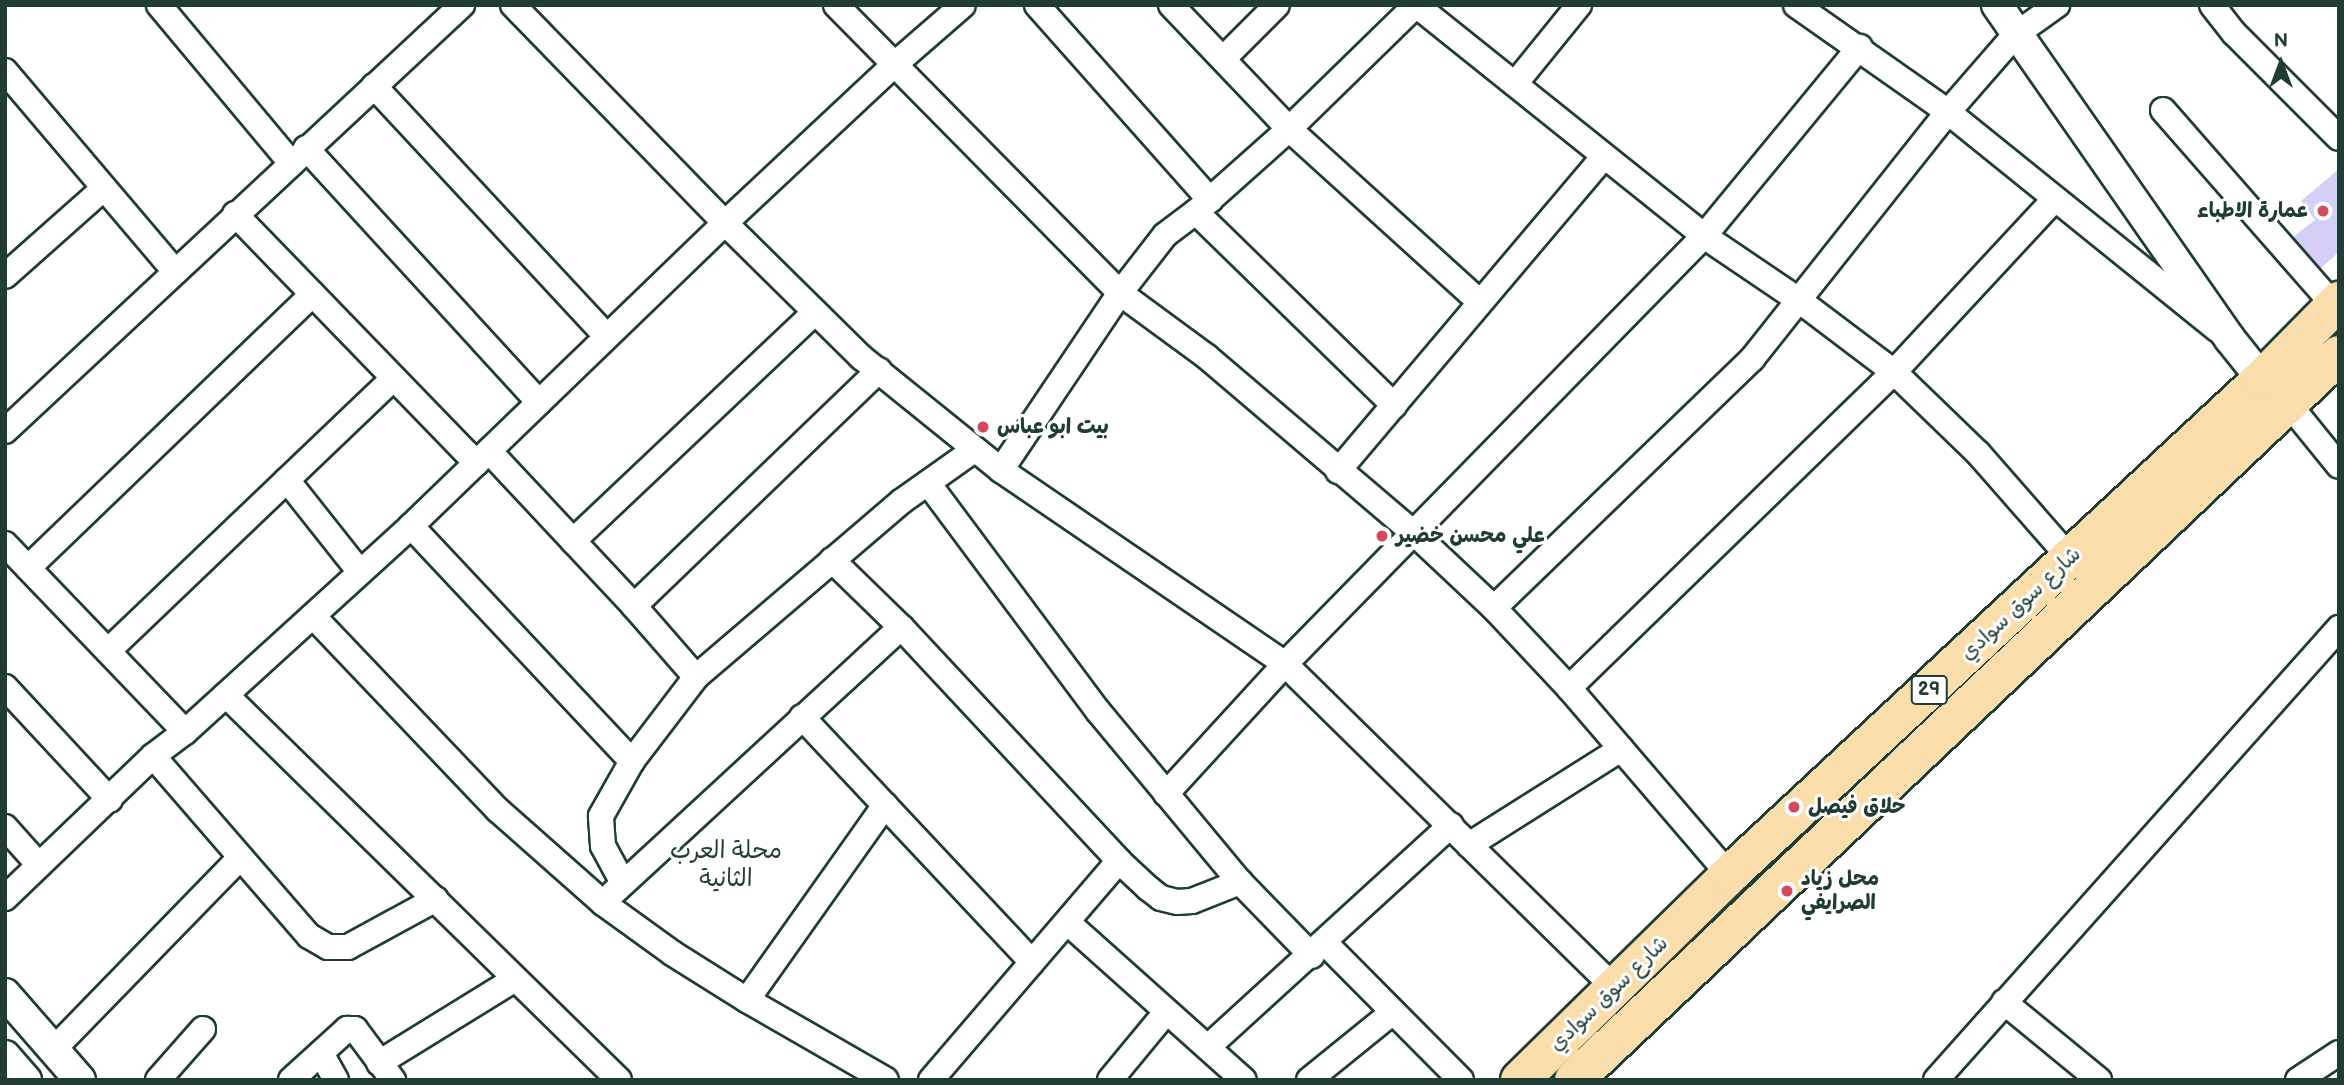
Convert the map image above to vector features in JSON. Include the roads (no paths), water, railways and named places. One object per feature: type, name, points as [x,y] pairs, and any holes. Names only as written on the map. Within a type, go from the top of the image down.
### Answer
[{"type":"main road","name":"شارع سوق سوادي","points":[[1574,1080],[2274,391],[2336,303]]},
{"type":"main road","name":"شارع سوق سوادي","points":[[1520,1080],[1616,989],[1729,875],[2070,558],[2274,391],[2339,355]]},
{"type":"street","points":[[159,5],[298,155],[539,402]]},
{"type":"street","points":[[5,431],[174,270],[462,5]]},
{"type":"street","points":[[513,5],[724,223],[879,370],[1001,470],[1285,664],[1616,989]]},
{"type":"street","points":[[836,5],[1120,293],[1207,357],[1414,533],[1494,608],[1569,688],[1729,875]]},
{"type":"street","points":[[5,898],[153,756],[185,732],[411,526],[724,223],[894,65],[963,5]]},
{"type":"street","points":[[1037,5],[1203,206],[1394,405]]},
{"type":"street","points":[[1171,5],[1289,129],[1480,302]]},
{"type":"street","points":[[1223,59],[1277,5]]},
{"type":"street","points":[[1001,470],[1120,293],[1165,235],[1203,206],[1289,129],[1416,5],[1704,236],[1800,301],[1894,372],[1978,453],[2070,558]]},
{"type":"street","points":[[1515,84],[1579,5]]},
{"type":"street","points":[[1797,5],[1860,47],[1948,112],[2230,339]]},
{"type":"street","points":[[1997,5],[2015,35],[2230,339],[2339,466]]},
{"type":"street","points":[[1494,608],[1752,359],[1948,112],[2015,35],[2057,5]]},
{"type":"street","points":[[2212,5],[2234,33],[2339,138]]},
{"type":"street","points":[[1166,794],[1285,664],[1704,236],[1860,47]]},
{"type":"street","points":[[5,71],[174,270]]},
{"type":"street","points":[[374,86],[607,337]]},
{"type":"street","points":[[2163,110],[2336,303]]},
{"type":"street","points":[[1338,471],[1604,156]]},
{"type":"street","points":[[5,276],[104,188]]},
{"type":"street","points":[[1569,688],[1894,372],[2054,200]]},
{"type":"street","points":[[235,214],[394,378],[573,541],[696,677]]},
{"type":"street","points":[[28,568],[313,294]]},
{"type":"street","points":[[573,541],[815,312]]},
{"type":"street","points":[[634,606],[879,370]]},
{"type":"street","points":[[108,651],[394,378]]},
{"type":"street","points":[[623,883],[603,846],[600,831],[607,801],[632,761],[696,677],[832,560],[974,450]]},
{"type":"street","points":[[287,480],[360,572]]},
{"type":"street","points":[[928,483],[1098,711],[1240,882],[1393,1012],[1461,1080]]},
{"type":"street","points":[[411,526],[632,761]]},
{"type":"street","points":[[5,544],[185,732]]},
{"type":"street","points":[[832,560],[901,627],[1119,861],[1161,898],[1177,902],[1192,901],[1240,882]]},
{"type":"street","points":[[313,616],[490,802],[603,903],[672,953],[747,1000],[886,1080]]},
{"type":"street","points":[[603,903],[901,627]]},
{"type":"street","points":[[1936,1080],[2339,628]]},
{"type":"street","points":[[5,687],[110,800]]},
{"type":"street","points":[[226,695],[619,1080]]},
{"type":"street","points":[[802,717],[1032,962]]},
{"type":"street","points":[[1469,845],[1621,749]]},
{"type":"street","points":[[153,756],[309,936],[328,947],[348,947],[436,899]]},
{"type":"street","points":[[747,1000],[885,805]]},
{"type":"street","points":[[1208,1047],[1451,825]]},
{"type":"street","points":[[5,827],[39,865]]},
{"type":"street","points":[[54,1049],[240,858]]},
{"type":"street","points":[[931,1080],[1119,861]]},
{"type":"street","points":[[1067,922],[1244,1080]]},
{"type":"street","points":[[291,1080],[347,1029],[355,1030],[386,1071],[515,979]]},
{"type":"street","points":[[5,994],[80,1080]]},
{"type":"street","points":[[2004,1002],[2099,1080]]},
{"type":"street","points":[[1110,1080],[1167,1011]]},
{"type":"street","points":[[1309,1080],[1393,1012]]},
{"type":"street","points":[[158,1080],[203,1029]]},
{"type":"street","points":[[2298,1080],[2339,1053]]},
{"type":"street","points":[[321,1054],[336,1080]]},
{"type":"street","points":[[5,1056],[26,1080]]},
{"type":"place","name":"عمارة الاطباء","points":[[2323,211]]},
{"type":"place","name":"بيت ابو عباس","points":[[983,427]]},
{"type":"place","name":"علي محسن خضير","points":[[1382,536]]},
{"type":"place","name":"حلاق فيصل","points":[[1794,807]]},
{"type":"place","name":"محل زياد الصرايفي","points":[[1787,891]]},
{"type":"district","name":"محلة العرب الثانية","points":[[726,865]]}]
